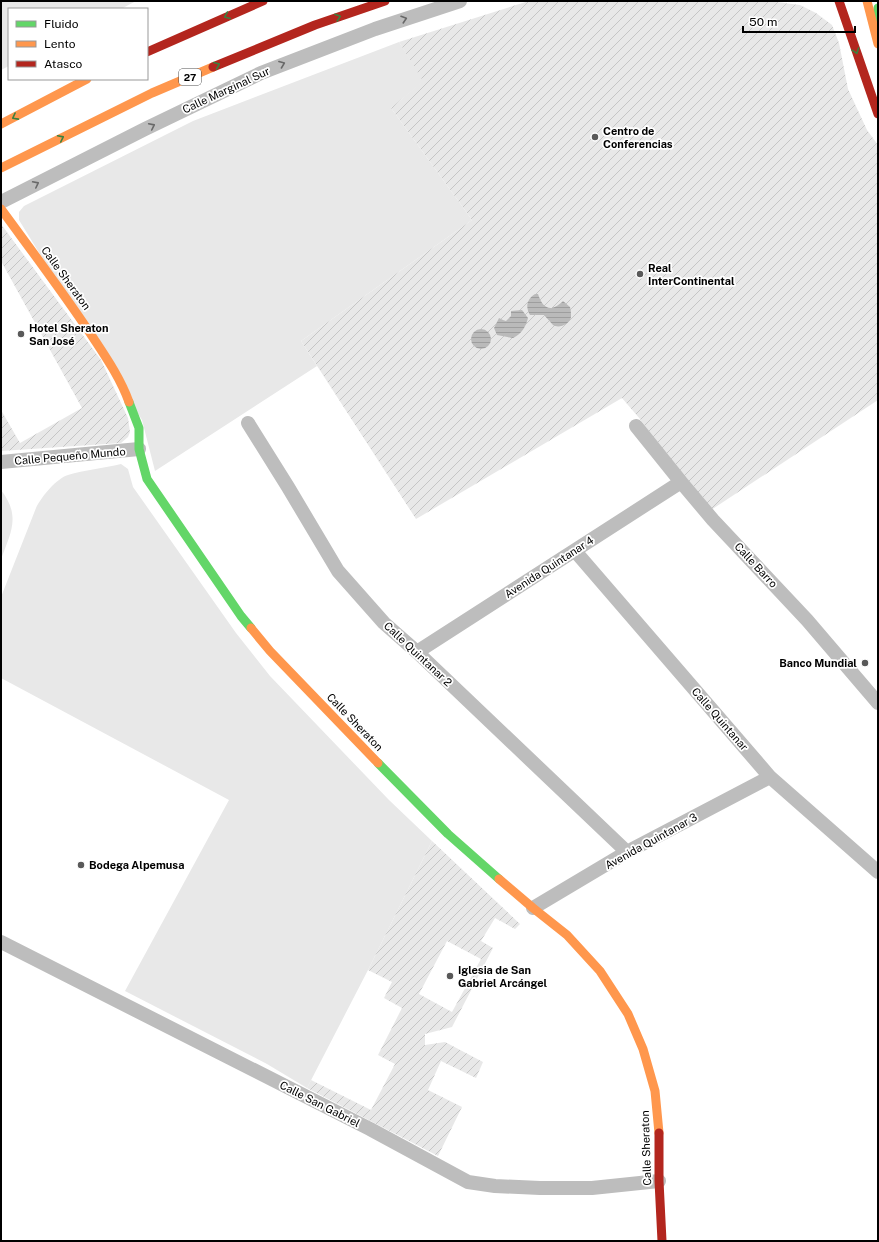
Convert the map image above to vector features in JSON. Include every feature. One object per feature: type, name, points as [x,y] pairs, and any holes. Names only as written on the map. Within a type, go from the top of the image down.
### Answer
[{"type":"main road","points":[[148,52],[263,1]]},
{"type":"main road","name":"27","points":[[1,168],[152,93],[315,25],[385,1]]},
{"type":"main road","points":[[839,1],[864,78],[878,114]]},
{"type":"main road","points":[[867,1],[878,44]]},
{"type":"main road","points":[[876,32],[878,8]]},
{"type":"main road","points":[[1,124],[85,80]]},
{"type":"main road","name":"Calle Sheraton","points":[[1,209],[78,315],[113,368],[123,386],[139,428],[139,449],[144,470],[151,484],[241,616],[270,651],[448,834],[533,908],[567,935],[600,971],[628,1014],[642,1049],[655,1091],[660,1139],[659,1181],[662,1241]]},
{"type":"street","name":"Calle Marginal Sur","points":[[1,202],[260,73],[375,29],[460,1]]},
{"type":"street","name":"Calle Quintanar 2","points":[[248,422],[338,571],[384,623],[417,652],[628,852]]},
{"type":"street","name":"Calle Barro","points":[[636,426],[714,520],[807,620],[878,703]]},
{"type":"street","name":"Calle Pequeño Mundo","points":[[1,462],[139,449]]},
{"type":"street","name":"Avenida Quintanar 4","points":[[417,652],[681,482]]},
{"type":"street","name":"Calle Quintanar","points":[[575,551],[770,777],[878,872]]},
{"type":"street","name":"Avenida Quintanar 3","points":[[533,908],[628,852],[770,777]]},
{"type":"street","name":"Calle San Gabriel","points":[[1,942],[370,1129],[468,1182],[496,1186],[592,1188],[659,1181]]},
{"type":"shaded area","points":[[1,1],[136,1],[123,8],[8,8],[8,66],[1,70]]},
{"type":"shaded area","points":[[529,1],[769,1],[800,5],[816,13],[832,25],[839,43],[848,89],[867,130],[878,145],[878,400],[711,510],[678,474],[640,419],[622,398],[416,519],[301,341],[472,220],[391,108],[423,81],[399,42]]},
{"type":"shaded area","points":[[399,42],[424,81],[391,108],[472,220],[301,341],[317,366],[155,471],[142,420],[19,220],[19,212],[24,206],[193,121]]},
{"type":"shaded area","points":[[1,224],[101,360],[128,418],[130,432],[128,437],[121,443],[1,451],[1,410],[20,443],[82,408],[1,261]]},
{"type":"shaded area","points":[[535,294],[538,294],[542,303],[548,308],[555,307],[563,301],[570,307],[571,317],[569,322],[561,326],[555,326],[544,315],[530,315],[527,306],[530,298]]},
{"type":"shaded area","points":[[522,310],[528,318],[525,327],[521,332],[513,338],[497,335],[494,328],[499,318],[506,321],[511,316],[511,311]]},
{"type":"shaded area","points":[[481,329],[488,332],[491,339],[488,346],[481,349],[474,346],[471,339],[474,332]]},
{"type":"shaded area","points":[[121,464],[128,469],[133,487],[236,633],[270,676],[389,800],[432,841],[307,1088],[267,1064],[125,991],[229,800],[1,678],[1,597],[38,504],[50,488],[59,480],[68,475]]},
{"type":"shaded area","points":[[1,490],[11,508],[12,524],[11,532],[1,559]]},
{"type":"shaded area","points":[[432,841],[520,924],[515,929],[495,918],[481,941],[493,948],[452,1027],[425,1034],[425,1045],[445,1042],[483,1062],[476,1078],[441,1061],[428,1090],[462,1107],[438,1156],[307,1088],[311,1080],[371,1110],[395,1064],[378,1055],[402,1008],[384,998],[392,982],[368,970]],"holes":[[[447,941],[481,959],[452,1012],[419,994]]]},
{"type":"traffic: fast","points":[[876,32],[878,8]]},
{"type":"traffic: fast","points":[[129,402],[139,428],[139,449],[147,479],[241,616],[251,628]]},
{"type":"traffic: fast","points":[[378,763],[448,834],[499,879]]},
{"type":"traffic: slow","points":[[867,1],[878,44]]},
{"type":"traffic: slow","points":[[1,168],[152,93],[213,67]]},
{"type":"traffic: slow","points":[[1,124],[85,80]]},
{"type":"traffic: slow","points":[[1,209],[107,358],[117,375],[129,402]]},
{"type":"traffic: slow","points":[[251,628],[270,651],[378,763]]},
{"type":"traffic: slow","points":[[499,879],[567,935],[600,971],[628,1014],[643,1049],[655,1091],[659,1133]]},
{"type":"traffic: jam","points":[[148,52],[263,1]]},
{"type":"traffic: jam","points":[[213,67],[315,25],[385,1]]},
{"type":"traffic: jam","points":[[839,1],[878,114]]},
{"type":"traffic: jam","points":[[659,1133],[659,1181],[662,1241]]},
{"type":"place","name":"Centro de Conferencias","points":[[595,137]]},
{"type":"place","name":"Real InterContinental","points":[[640,274]]},
{"type":"place","name":"Hotel Sheraton San José","points":[[21,334]]},
{"type":"place","name":"Banco Mundial","points":[[865,663]]},
{"type":"place","name":"Bodega Alpemusa","points":[[81,865]]},
{"type":"place","name":"Iglesia de San Gabriel Arcángel","points":[[450,976]]}]
